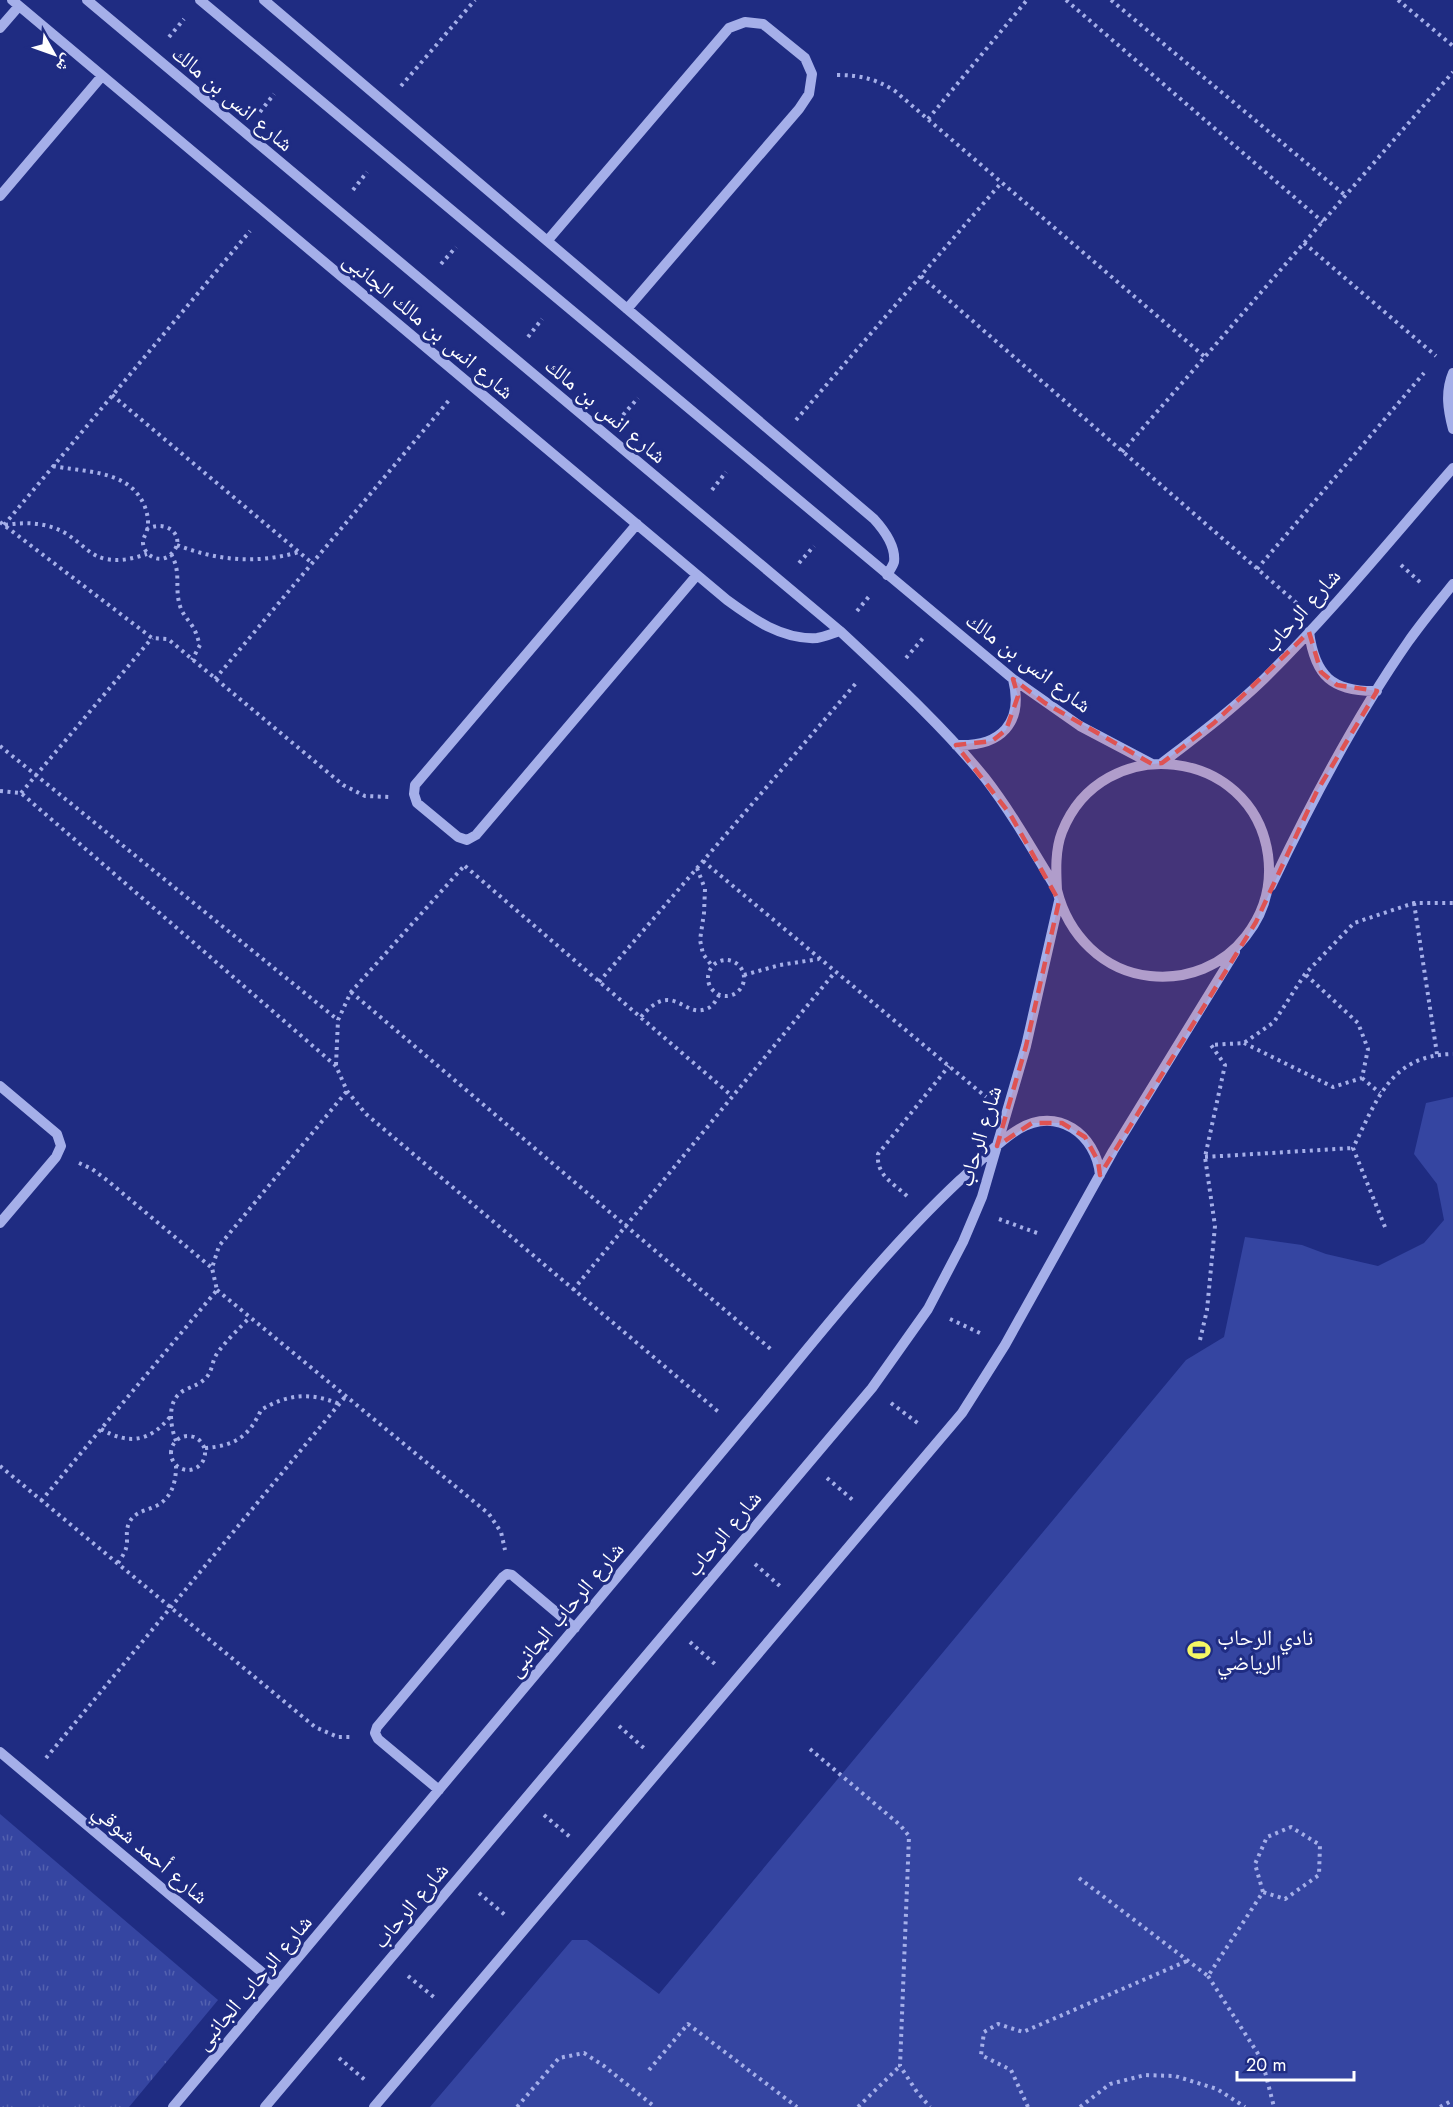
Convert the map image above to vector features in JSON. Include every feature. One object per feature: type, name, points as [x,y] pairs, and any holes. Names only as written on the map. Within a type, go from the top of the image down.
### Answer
[{"type":"street","name":"شارع انس بن مالك","points":[[87,0],[840,631],[956,745],[985,779],[1010,814],[1058,896]]},
{"type":"street","name":"شارع انس بن مالك","points":[[200,0],[1014,679],[1080,726],[1157,763]]},
{"type":"street","points":[[264,0],[874,519],[885,531],[891,546],[894,561],[887,575]]},
{"type":"street","points":[[0,28],[15,3]]},
{"type":"street","name":"شارع انس بن مالك الجانبى","points":[[15,3],[697,575],[754,620],[786,635],[818,638],[840,631]]},
{"type":"street","points":[[548,240],[729,28],[746,22],[764,24],[805,58],[812,74],[809,94],[800,109],[627,309]]},
{"type":"street","points":[[0,196],[102,76]]},
{"type":"street","points":[[1453,373],[1449,382],[1448,407],[1453,429]]},
{"type":"street","name":"شارع الرحاب","points":[[1157,763],[1239,702],[1263,680],[1318,622],[1453,468]]},
{"type":"street","points":[[637,524],[415,785],[414,794],[417,803],[458,837],[467,840],[476,835],[697,575]]},
{"type":"street","points":[[374,2107],[962,1413],[1005,1345],[1100,1175],[1239,945],[1256,922],[1266,896],[1317,791],[1408,641],[1453,584]]},
{"type":"street","points":[[1309,632],[1312,653],[1321,672],[1337,685],[1356,691],[1377,691]]},
{"type":"street","points":[[956,745],[974,746],[992,741],[1006,730],[1014,714],[1018,696],[1014,679]]},
{"type":"street","points":[[1239,945],[1218,962],[1192,974],[1165,978],[1137,975],[1111,965],[1089,948],[1071,927],[1058,896],[1056,861],[1062,832],[1077,806],[1097,785],[1123,771],[1157,763],[1189,766],[1216,777],[1238,793],[1255,816],[1266,841],[1270,869],[1266,896]]},
{"type":"street","name":"شارع الرحاب","points":[[265,2107],[872,1388],[928,1309],[963,1242],[982,1197],[1038,998],[1058,896]]},
{"type":"street","points":[[0,1086],[57,1134],[61,1146],[56,1157],[0,1223]]},
{"type":"street","points":[[997,1146],[1018,1129],[1032,1123],[1047,1121],[1062,1123],[1074,1128],[1089,1143],[1098,1161],[1100,1175]]},
{"type":"street","name":"شارع الرحاب الجانبى","points":[[173,2107],[740,1430],[926,1212],[997,1146]]},
{"type":"street","points":[[439,1790],[378,1739],[375,1733],[377,1727],[502,1577],[507,1574],[512,1575],[574,1628]]},
{"type":"street","name":"شارع أحمد شوقي","points":[[0,1752],[276,1984]]},
{"type":"path","points":[[386,103],[476,0]]},
{"type":"path","points":[[928,119],[1027,0]]},
{"type":"path","points":[[1066,0],[1323,222]]},
{"type":"path","points":[[1111,0],[1346,196]]},
{"type":"path","points":[[1398,0],[1453,46]]},
{"type":"path","points":[[154,56],[186,16]]},
{"type":"path","points":[[1122,452],[1453,72]]},
{"type":"path","points":[[812,74],[863,76],[880,81],[895,91],[1205,357]]},
{"type":"path","points":[[244,132],[290,75]]},
{"type":"path","points":[[337,210],[382,153]]},
{"type":"path","points":[[780,438],[1002,182]]},
{"type":"path","points":[[2,523],[53,466],[265,213]]},
{"type":"path","points":[[425,284],[471,227]]},
{"type":"path","points":[[1304,243],[1438,357]]},
{"type":"path","points":[[921,276],[1318,622]]},
{"type":"path","points":[[512,357],[557,300]]},
{"type":"path","points":[[1257,569],[1430,366]]},
{"type":"path","points":[[606,435],[654,379]]},
{"type":"path","points":[[215,679],[466,381]]},
{"type":"path","points":[[112,395],[312,563]]},
{"type":"path","points":[[695,510],[742,453]]},
{"type":"path","points":[[53,466],[110,475],[135,489],[143,501],[147,515],[147,529],[143,537],[143,546],[147,554],[155,559],[171,554],[177,545],[177,538],[172,530],[164,525],[156,525],[147,529]]},
{"type":"path","points":[[2,523],[41,524],[59,530],[94,555],[105,559],[118,561],[147,554]]},
{"type":"path","points":[[2,523],[152,639],[168,639],[343,785],[365,796],[388,797],[414,794]]},
{"type":"path","points":[[782,583],[830,526]]},
{"type":"path","points":[[177,545],[211,557],[229,560],[265,560],[300,552]]},
{"type":"path","points":[[1382,549],[1440,600]]},
{"type":"path","points":[[171,554],[178,573],[177,596],[180,609],[195,629],[200,645],[192,660]]},
{"type":"path","points":[[840,631],[887,575]]},
{"type":"path","points":[[888,678],[940,618]]},
{"type":"path","points":[[21,793],[152,639]]},
{"type":"path","points":[[600,982],[873,662]]},
{"type":"path","points":[[0,746],[338,1020]]},
{"type":"path","points":[[0,791],[21,793],[336,1065]]},
{"type":"path","points":[[467,840],[464,866],[351,992],[338,1020],[336,1065],[347,1091],[366,1114],[740,1430]]},
{"type":"path","points":[[703,861],[1007,1114]]},
{"type":"path","points":[[464,866],[732,1096]]},
{"type":"path","points":[[697,868],[705,889],[700,940],[703,954],[712,966]]},
{"type":"path","points":[[1244,1043],[1274,1022],[1305,974],[1354,923],[1414,903],[1453,903]]},
{"type":"path","points":[[1414,903],[1437,1054]]},
{"type":"path","points":[[744,975],[780,964],[819,959]]},
{"type":"path","points":[[719,961],[735,962],[742,967],[744,975],[743,984],[738,992],[729,996],[720,995],[708,982],[708,974],[712,966],[719,961]]},
{"type":"path","points":[[573,1290],[625,1224],[835,972]]},
{"type":"path","points":[[1305,974],[1358,1023],[1368,1049],[1362,1078]]},
{"type":"path","points":[[351,992],[793,1368]]},
{"type":"path","points":[[641,1017],[660,1000],[674,1001],[695,1009],[705,1010],[720,995]]},
{"type":"path","points":[[1200,1340],[1207,1310],[1215,1226],[1205,1157],[1225,1065],[1211,1045],[1244,1043],[1333,1087],[1362,1078]]},
{"type":"path","points":[[1385,1227],[1353,1148],[1380,1093],[1394,1074],[1437,1054],[1453,1054]]},
{"type":"path","points":[[926,1212],[882,1174],[877,1164],[878,1155],[949,1066]]},
{"type":"path","points":[[1362,1078],[1380,1093]]},
{"type":"path","points":[[347,1091],[219,1246],[212,1268],[217,1290],[489,1514],[501,1532],[507,1574]]},
{"type":"path","points":[[1205,1157],[1353,1148]]},
{"type":"path","points":[[56,1157],[85,1166],[108,1180],[212,1268]]},
{"type":"path","points":[[976,1210],[1062,1243]]},
{"type":"path","points":[[41,1501],[217,1290]]},
{"type":"path","points":[[928,1309],[1005,1345]]},
{"type":"path","points":[[101,1429],[115,1437],[131,1439],[147,1436],[160,1428],[170,1416],[183,1390],[205,1379],[212,1369],[215,1357],[250,1317]]},
{"type":"path","points":[[872,1388],[939,1440]]},
{"type":"path","points":[[205,1448],[233,1443],[255,1423],[261,1410],[286,1398],[299,1395],[313,1396],[339,1404]]},
{"type":"path","points":[[30,1778],[345,1397]]},
{"type":"path","points":[[170,1416],[176,1441]]},
{"type":"path","points":[[192,1436],[205,1448],[205,1457],[201,1465],[193,1470],[184,1470],[176,1466],[171,1458],[171,1449],[176,1441],[183,1437],[192,1436]]},
{"type":"path","points":[[808,1462],[873,1517]]},
{"type":"path","points":[[0,1466],[315,1727],[338,1737],[358,1737],[375,1733]]},
{"type":"path","points":[[118,1563],[128,1544],[126,1534],[129,1523],[144,1509],[156,1506],[166,1499],[173,1489],[176,1466]]},
{"type":"path","points":[[737,1548],[801,1604]]},
{"type":"path","points":[[671,1626],[735,1681]]},
{"type":"path","points":[[600,1710],[664,1765]]},
{"type":"path","points":[[810,1749],[900,1825],[909,1836],[900,2066],[930,2107]]},
{"type":"path","points":[[525,1799],[590,1854]]},
{"type":"path","points":[[1208,1976],[1263,1892],[1255,1864],[1267,1837],[1291,1827],[1320,1845],[1319,1875],[1285,1899],[1263,1892]]},
{"type":"path","points":[[460,1877],[524,1930]]},
{"type":"path","points":[[1079,1878],[1208,1976],[1262,2060],[1274,2107]]},
{"type":"path","points":[[389,1960],[454,2013]]},
{"type":"path","points":[[1028,2107],[1011,2070],[981,2055],[984,2032],[998,2024],[1023,2032],[1188,1961]]},
{"type":"path","points":[[649,2070],[688,2024],[797,2107]]},
{"type":"path","points":[[321,2042],[384,2096]]},
{"type":"path","points":[[516,2107],[559,2058],[584,2053],[655,2107]]},
{"type":"path","points":[[858,2107],[900,2066]]},
{"type":"path","points":[[1080,2107],[1110,2084],[1145,2075],[1175,2076],[1217,2089],[1245,2107]]},
{"type":"path","points":[[1440,2107],[1453,2100]]},
{"type":"highlighted area","points":[[1309,632],[1321,672],[1337,685],[1377,691],[1317,791],[1256,922],[1100,1175],[1098,1161],[1085,1137],[1062,1123],[1032,1123],[997,1146],[1026,1046],[1059,901],[1010,814],[956,745],[992,741],[1006,730],[1018,696],[1013,679],[1045,703],[1152,764],[1162,763],[1214,723]]},
{"type":"green space","name":"نادي الرحاب الرياضي","points":[[1453,1097],[1453,2107],[430,2107],[572,1940],[587,1940],[659,1994],[1186,1360],[1224,1337],[1245,1237],[1302,1245],[1326,1254],[1378,1266],[1424,1243],[1444,1220],[1437,1184],[1414,1154],[1426,1103]]},
{"type":"green space","points":[[0,1814],[218,2000],[129,2107],[0,2107]]},
{"type":"place","name":"نادي الرحاب الرياضي","points":[[1199,1650]]}]
